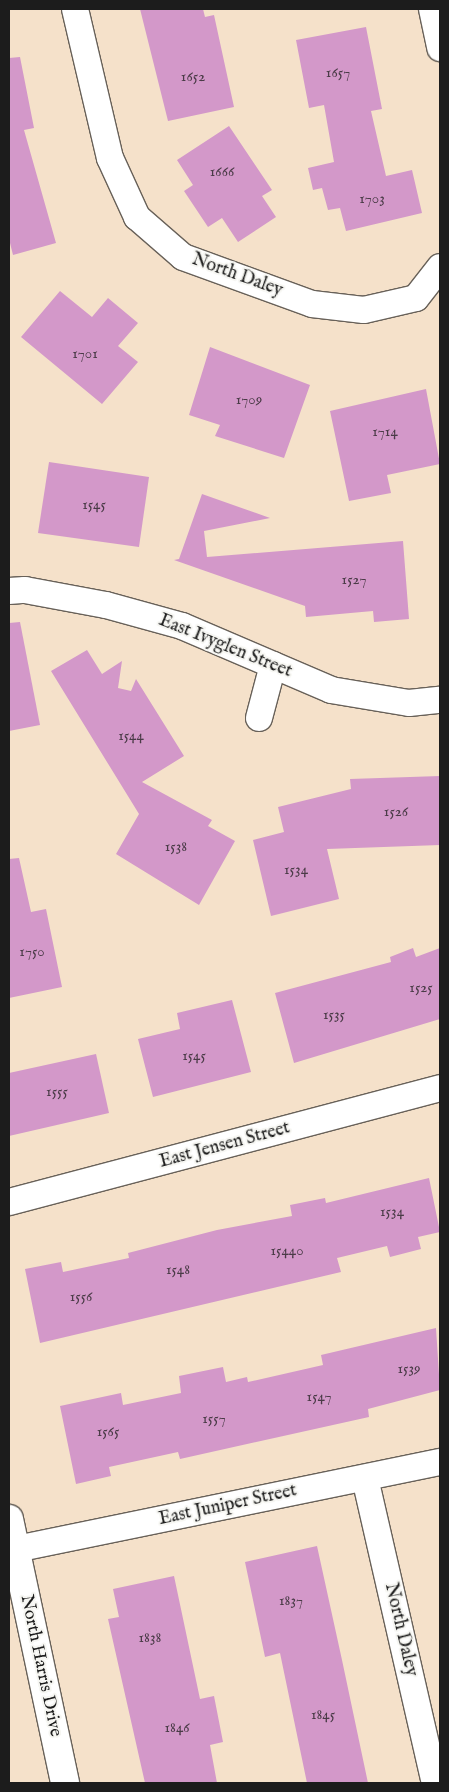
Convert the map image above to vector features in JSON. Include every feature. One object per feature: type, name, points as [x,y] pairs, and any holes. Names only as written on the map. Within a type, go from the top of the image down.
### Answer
[{"type":"street","name":"North Daley","points":[[75,9],[110,158],[137,217],[183,256],[312,304],[364,310],[416,298],[440,267]]},
{"type":"street","points":[[432,9],[440,48]]},
{"type":"street","name":"East Ivyglen Street","points":[[9,591],[25,590],[97,603],[163,621],[331,690],[409,703],[440,700]]},
{"type":"street","points":[[259,718],[273,665]]},
{"type":"street","name":"East Jensen Street","points":[[9,1202],[440,1088]]},
{"type":"street","name":"East Juniper Street","points":[[16,1549],[440,1462]]},
{"type":"street","name":"North Daley","points":[[364,1478],[435,1783]]},
{"type":"street","name":"North Harris Drive","points":[[9,1519],[65,1783]]},
{"type":"building","points":[[140,9],[203,9],[205,17],[214,15],[234,107],[168,121]]},
{"type":"building","points":[[366,27],[382,109],[371,111],[386,176],[412,170],[422,213],[346,231],[340,208],[328,210],[322,188],[313,190],[308,168],[334,162],[324,105],[309,108],[296,40]]},
{"type":"building","points":[[20,57],[34,128],[24,130],[56,243],[13,255],[9,239],[9,58]]},
{"type":"building","points":[[229,126],[272,190],[262,196],[276,217],[238,242],[222,218],[208,227],[184,191],[193,185],[177,160]]},
{"type":"building","points":[[60,291],[92,317],[108,298],[138,323],[118,346],[138,362],[102,404],[21,337]]},
{"type":"building","points":[[210,347],[310,385],[284,458],[215,436],[220,425],[189,415]]},
{"type":"building","points":[[426,389],[440,464],[387,475],[391,493],[349,501],[330,411]]},
{"type":"building","points":[[49,462],[149,477],[139,547],[38,533]]},
{"type":"building","points":[[202,494],[270,518],[204,531],[207,557],[403,541],[409,619],[374,622],[373,611],[306,617],[305,606],[174,560],[179,559]]},
{"type":"building","points":[[20,622],[40,725],[9,731],[9,623]]},
{"type":"building","points":[[87,650],[102,674],[122,661],[118,688],[131,691],[136,679],[184,756],[142,782],[212,820],[208,826],[235,841],[199,905],[116,854],[139,814],[51,671]]},
{"type":"building","points":[[440,776],[440,845],[327,849],[339,899],[271,916],[253,840],[284,832],[278,807],[351,789],[350,779]]},
{"type":"building","points":[[19,858],[31,912],[46,909],[62,987],[9,998],[9,859]]},
{"type":"building","points":[[413,948],[416,957],[440,948],[440,1019],[294,1063],[275,993],[391,962],[390,957]]},
{"type":"building","points":[[232,1000],[251,1072],[153,1097],[138,1039],[180,1029],[177,1013]]},
{"type":"building","points":[[96,1054],[109,1113],[9,1136],[9,1073]]},
{"type":"building","points":[[429,1178],[440,1232],[418,1237],[421,1249],[390,1257],[387,1246],[337,1258],[341,1272],[40,1343],[25,1269],[61,1262],[63,1272],[129,1258],[128,1253],[217,1230],[292,1216],[290,1205],[325,1198],[326,1203]]},
{"type":"building","points":[[436,1328],[440,1390],[368,1409],[369,1417],[180,1459],[178,1452],[109,1467],[111,1476],[76,1484],[60,1406],[121,1393],[123,1405],[181,1393],[179,1376],[223,1367],[226,1382],[247,1377],[248,1382],[323,1365],[321,1355]]},
{"type":"building","points":[[317,1546],[368,1783],[307,1783],[280,1653],[265,1657],[245,1562]]},
{"type":"building","points":[[174,1576],[200,1699],[214,1696],[223,1742],[210,1745],[217,1783],[145,1783],[108,1619],[119,1617],[113,1589]]}]
